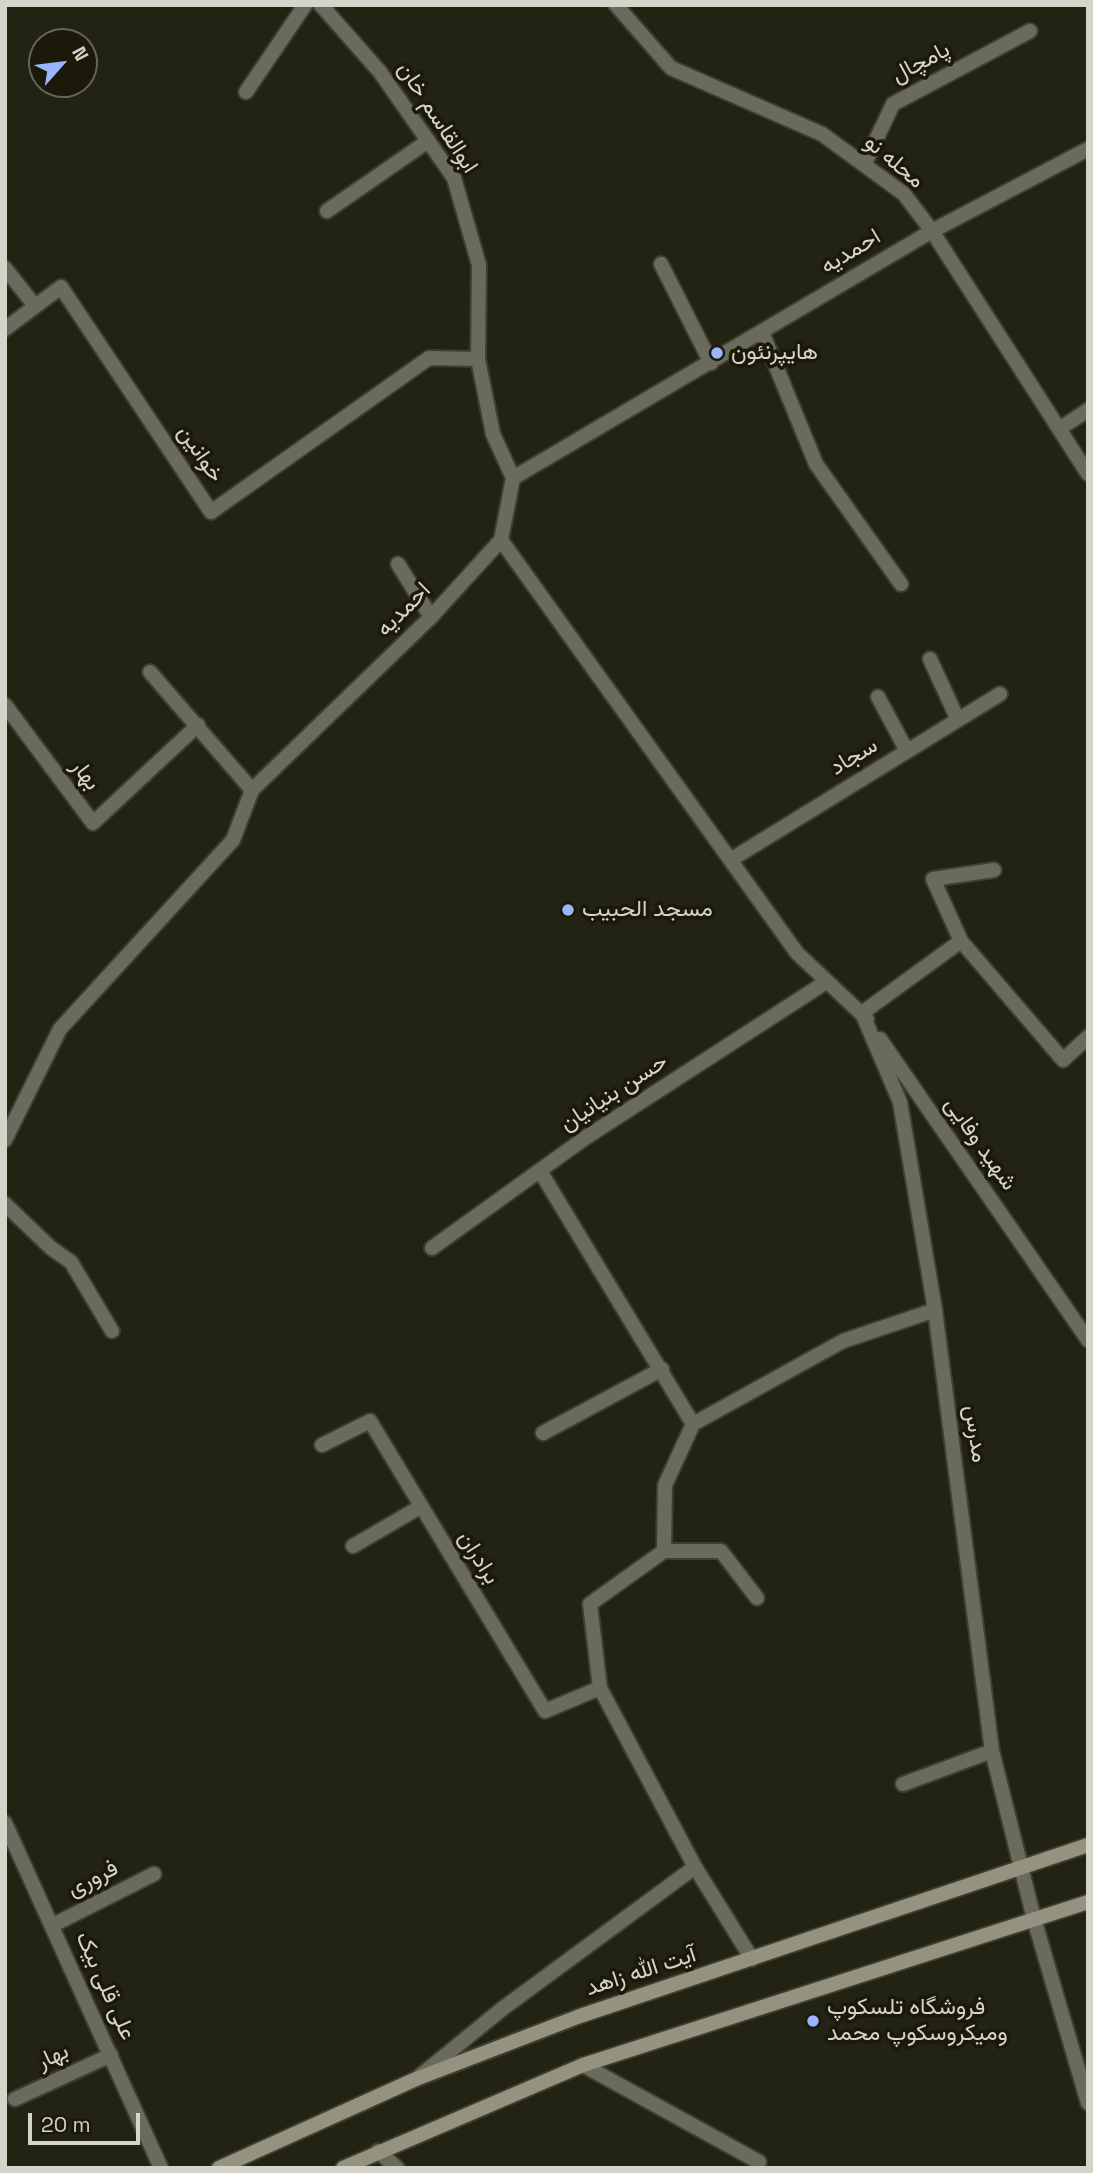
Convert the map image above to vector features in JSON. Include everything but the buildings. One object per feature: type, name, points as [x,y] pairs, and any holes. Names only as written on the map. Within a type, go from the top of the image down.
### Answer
[{"type":"main road","name":"آیت الله زاهد","points":[[219,2168],[416,2079],[580,2016],[1088,1845]]},
{"type":"main road","points":[[343,2168],[583,2065],[1088,1902]]},
{"type":"street","points":[[246,92],[306,5]]},
{"type":"street","name":"ابوالقاسم خان","points":[[321,5],[380,72],[454,178],[479,265],[478,359],[493,434],[513,478]]},
{"type":"street","name":"محله نو","points":[[616,5],[671,68],[822,134],[904,194],[932,231],[1088,474]]},
{"type":"street","name":"پامچال","points":[[864,165],[893,104],[1030,31]]},
{"type":"street","points":[[327,211],[428,141]]},
{"type":"street","name":"احمدیه","points":[[513,478],[932,231],[1088,149]]},
{"type":"street","points":[[661,264],[711,363]]},
{"type":"street","points":[[5,268],[35,306]]},
{"type":"street","name":"خوانین","points":[[5,329],[61,287],[211,512],[429,358],[478,359]]},
{"type":"street","points":[[762,332],[816,464],[901,584]]},
{"type":"street","points":[[1059,429],[1088,410]]},
{"type":"street","points":[[513,478],[501,540],[797,953],[826,982]]},
{"type":"street","name":"احمدیه","points":[[5,1140],[60,1029],[233,840],[252,790],[431,617],[501,540]]},
{"type":"street","points":[[398,564],[431,617]]},
{"type":"street","points":[[930,659],[958,720]]},
{"type":"street","points":[[150,672],[198,724],[252,790]]},
{"type":"street","name":"سجاد","points":[[732,859],[1000,694]]},
{"type":"street","points":[[878,697],[907,751]]},
{"type":"street","name":"بهار","points":[[5,705],[93,823],[198,724]]},
{"type":"street","points":[[994,870],[933,878],[961,941],[1063,1060],[1088,1037]]},
{"type":"street","points":[[862,1013],[961,941]]},
{"type":"street","name":"شهید وفایی","points":[[826,982],[862,1013],[1088,1340]]},
{"type":"street","name":"حسن بنیانیان","points":[[432,1248],[585,1138],[826,982]]},
{"type":"street","name":"مدرس","points":[[862,1013],[900,1102],[935,1310],[992,1751],[1034,1919],[1088,2103]]},
{"type":"street","points":[[540,1171],[662,1369],[692,1424]]},
{"type":"street","points":[[5,1204],[51,1248],[71,1262],[112,1331]]},
{"type":"street","points":[[664,1551],[665,1485],[692,1424],[843,1341],[935,1310]]},
{"type":"street","points":[[543,1433],[662,1369]]},
{"type":"street","name":"برادران","points":[[323,1445],[370,1421],[545,1711],[600,1688]]},
{"type":"street","points":[[353,1546],[420,1507]]},
{"type":"street","points":[[752,1959],[695,1867],[600,1688],[590,1604],[664,1551],[721,1551],[757,1598]]},
{"type":"street","points":[[903,1784],[992,1751]]},
{"type":"street","name":"علی قلی بیک","points":[[5,1823],[161,2168]]},
{"type":"street","points":[[416,2079],[502,2009],[695,1867]]},
{"type":"street","name":"فروری","points":[[53,1925],[154,1874]]},
{"type":"street","name":"بهار","points":[[15,2099],[111,2055]]},
{"type":"street","points":[[583,2065],[759,2162],[757,2168]]},
{"type":"street","points":[[378,2151],[397,2168]]},
{"type":"place","name":"هایپرنئون","points":[[717,353]]},
{"type":"place","name":"مسجد الحبیب","points":[[568,910]]},
{"type":"place","name":"فروشگاه تلسکوپ ومیکروسکوپ محمد","points":[[813,2021]]}]
